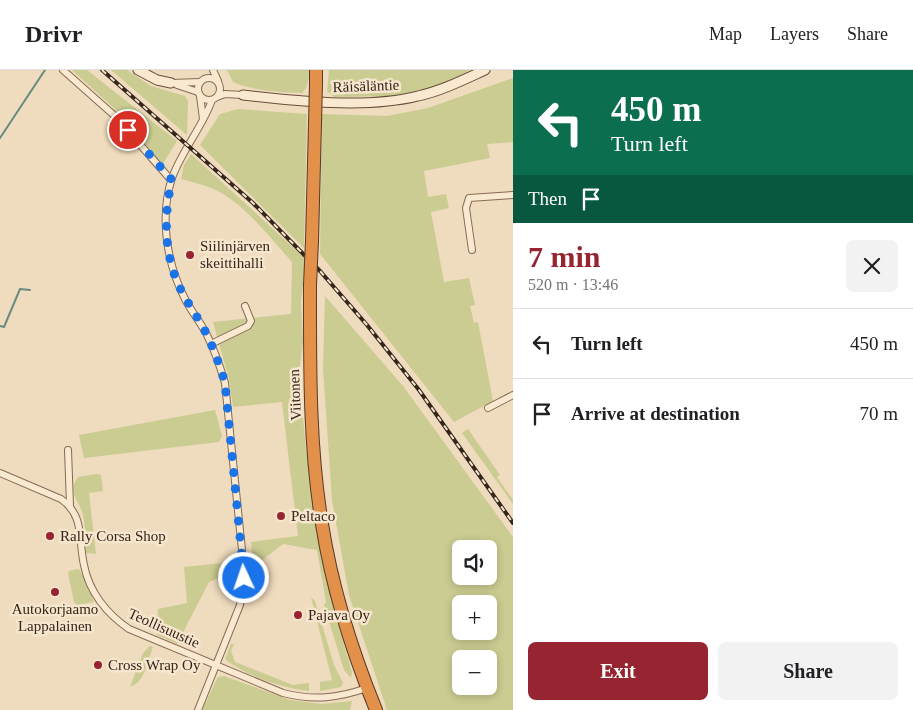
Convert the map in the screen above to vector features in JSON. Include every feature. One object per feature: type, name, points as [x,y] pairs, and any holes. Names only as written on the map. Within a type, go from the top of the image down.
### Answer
[{"type":"highway","name":"Viitonen","points":[[316,70],[310,285],[311,412],[322,524],[345,624],[376,710]]},
{"type":"street","points":[[63,70],[116,117],[172,180]]},
{"type":"street","points":[[138,70],[158,80],[171,82],[201,81],[209,78],[226,91],[243,95]]},
{"type":"street","points":[[203,121],[199,94],[201,81],[208,70]]},
{"type":"street","points":[[198,710],[240,604],[244,570],[225,383],[211,344],[180,287],[170,255],[167,209],[172,180],[184,152],[203,121],[219,84],[212,70]]},
{"type":"street","name":"Räisäläntie","points":[[243,95],[292,100],[397,100],[444,88],[485,70]]},
{"type":"street","points":[[171,82],[199,94],[206,100],[225,94],[243,95]]},
{"type":"street","points":[[472,250],[466,208],[469,198],[513,195]]},
{"type":"street","points":[[211,344],[248,326],[251,321],[245,306]]},
{"type":"street","points":[[488,408],[513,395]]},
{"type":"street","name":"Teollisuustie","points":[[68,450],[70,505],[76,513],[88,578],[102,604],[115,619],[144,636],[283,693],[298,697],[329,698],[367,688]]},
{"type":"street","points":[[0,473],[61,499],[70,505]]},
{"type":"green space","points":[[72,70],[87,70],[177,141],[162,165],[127,120]]},
{"type":"green space","points":[[111,70],[127,70],[151,86],[185,96],[188,101],[187,135]]},
{"type":"green space","points":[[227,70],[309,70],[309,79],[302,93],[267,91],[233,82]]},
{"type":"green space","points":[[329,70],[471,70],[434,88],[403,96],[334,97],[327,91]]},
{"type":"green space","points":[[513,78],[513,142],[487,144],[490,158],[424,171],[428,197],[446,194],[449,208],[431,212],[444,282],[469,278],[475,305],[470,306],[474,323],[478,322],[493,401],[454,422],[320,254],[322,114],[387,116],[428,108]]},
{"type":"green space","points":[[238,109],[307,114],[304,248],[200,145],[220,114]]},
{"type":"green space","points":[[191,154],[306,259],[301,302],[303,341],[299,374],[306,450],[319,541],[333,607],[352,672],[351,678],[344,670],[324,605],[326,602],[317,550],[283,544],[253,567],[251,542],[298,536],[282,402],[233,407],[229,379],[213,322],[291,314],[292,262],[255,220],[234,201],[211,188],[181,179],[184,165]]},
{"type":"green space","points":[[325,296],[403,386],[513,537],[513,710],[387,710],[349,595],[332,500],[323,369]]},
{"type":"green space","points":[[215,410],[222,436],[219,442],[84,458],[79,435]]},
{"type":"green space","points":[[468,429],[500,475],[497,477],[513,500],[513,504],[462,433]]},
{"type":"green space","points":[[101,475],[103,491],[89,493],[96,554],[86,553],[84,519],[76,498],[74,486],[78,477]]},
{"type":"green space","points":[[233,562],[233,572],[209,582],[177,644],[157,635],[158,609],[187,603],[184,567]]},
{"type":"green space","points":[[78,569],[94,602],[77,605],[74,602],[68,573]]},
{"type":"green space","points":[[311,597],[315,601],[334,665],[343,683],[341,687],[320,691],[320,682],[332,680]]},
{"type":"green space","points":[[231,644],[234,644],[231,651],[235,662],[293,685],[309,683],[309,691],[266,681],[235,666],[226,660]]},
{"type":"green space","points":[[150,646],[153,647],[143,676],[130,687],[143,653]]},
{"type":"green space","points":[[224,676],[290,700],[322,704],[352,701],[350,710],[202,710],[218,677]]},
{"type":"waterway","points":[[0,138],[45,70]]},
{"type":"waterway","points":[[0,326],[4,327],[20,289],[30,290]]},
{"type":"railway","points":[[102,70],[253,203],[320,271],[367,325],[419,390],[513,523]]},
{"type":"place","name":"Siilinjärven skeittihalli","points":[[190,255]]},
{"type":"place","name":"Peltaco","points":[[281,516]]},
{"type":"place","name":"Rally Corsa Shop","points":[[50,536]]},
{"type":"place","name":"Autokorjaamo Lappalainen","points":[[55,592]]},
{"type":"place","name":"Pajava Oy","points":[[298,615]]},
{"type":"place","name":"Cross Wrap Oy","points":[[98,665]]},
{"type":"route","points":[[128,130],[162,171],[172,180],[168,196],[166,233],[176,278],[186,300],[206,332],[217,356],[225,383],[230,416],[244,578]]}]
